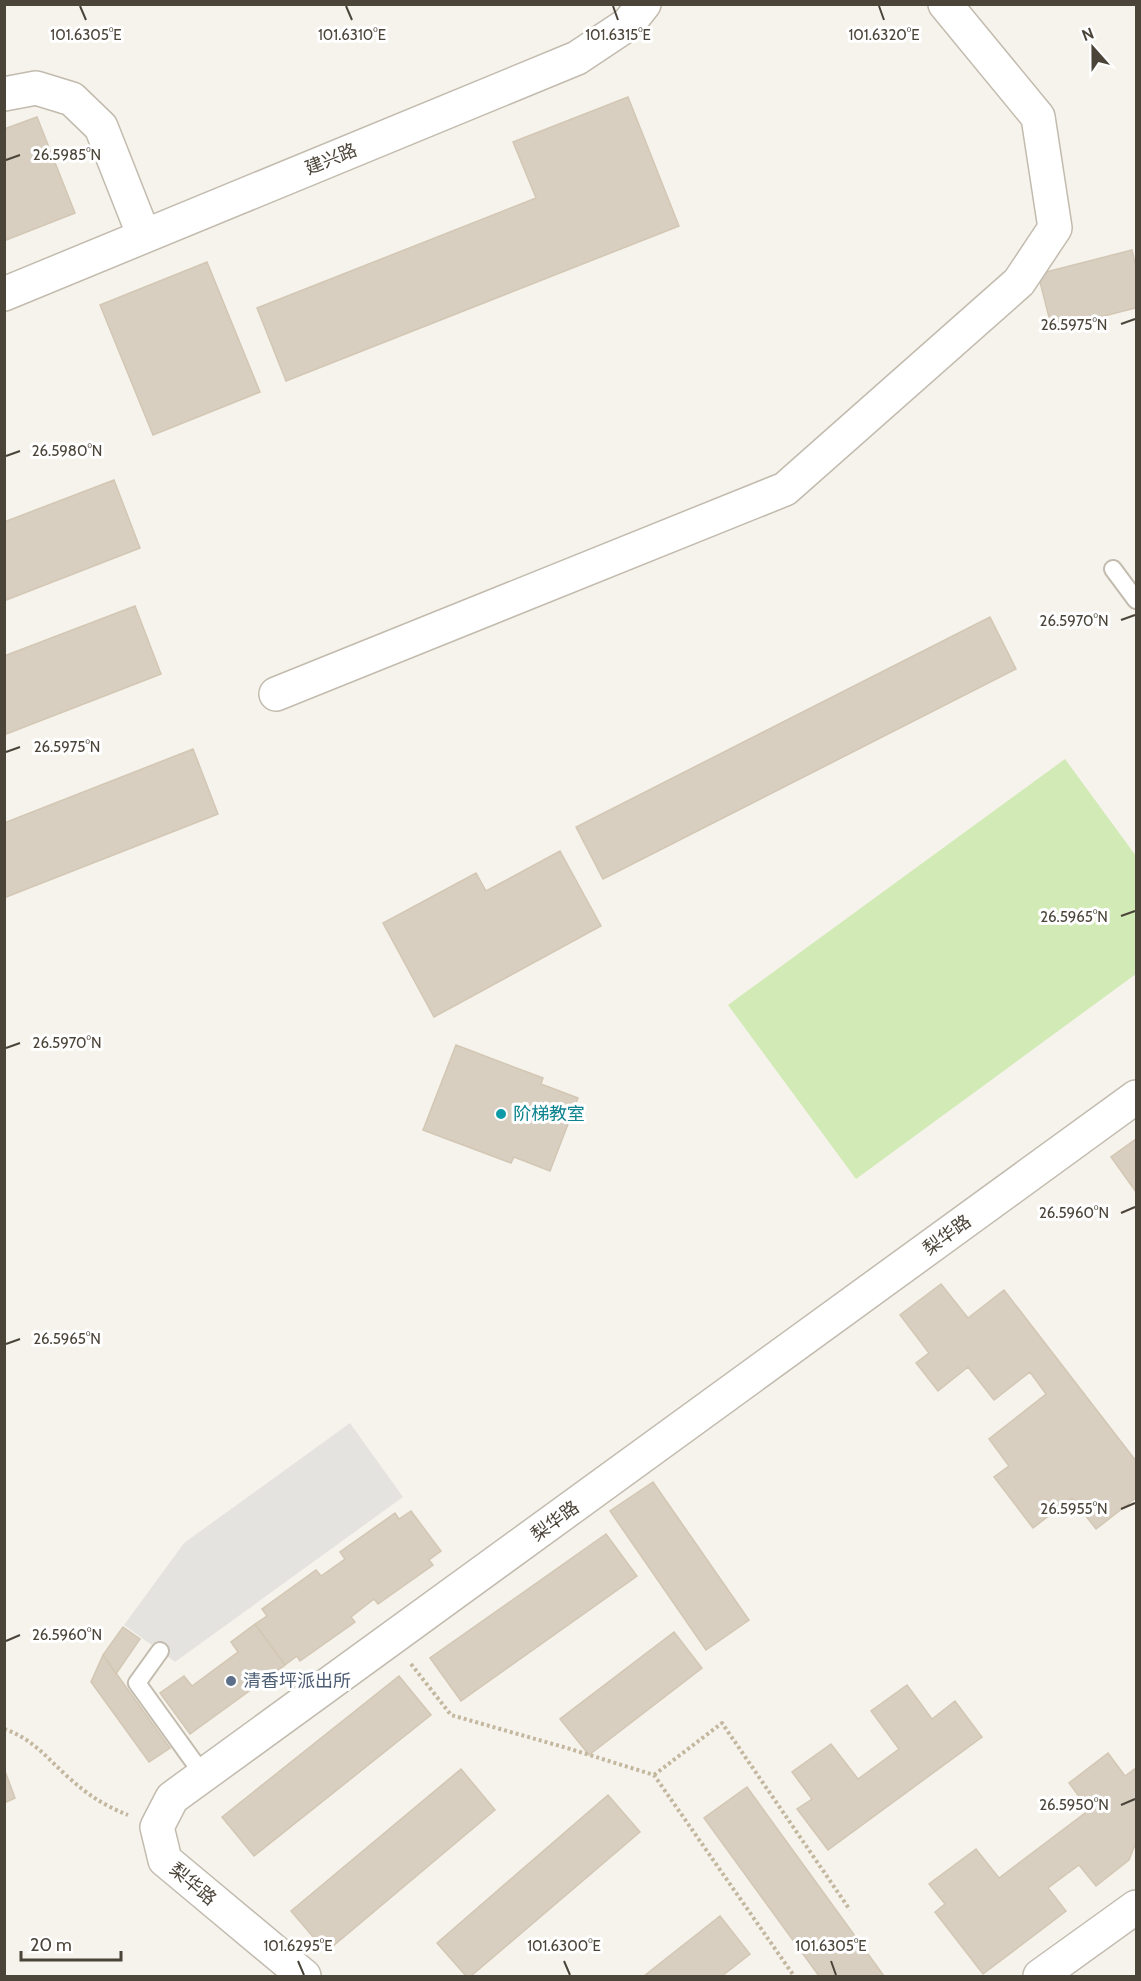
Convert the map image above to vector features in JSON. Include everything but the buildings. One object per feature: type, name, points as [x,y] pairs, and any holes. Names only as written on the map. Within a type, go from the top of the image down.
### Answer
[{"type":"street","name":"建兴路","points":[[4,294],[577,58],[628,24],[644,4]]},
{"type":"street","points":[[276,694],[785,489],[1019,282],[1055,228],[1038,117],[945,4]]},
{"type":"street","points":[[4,94],[36,88],[72,99],[101,127],[144,236]]},
{"type":"street","name":"梨华路","points":[[304,1977],[165,1860],[157,1827],[172,1798],[1137,1097]]},
{"type":"street","points":[[1040,1976],[1137,1907]]},
{"type":"lane","points":[[1113,569],[1137,600]]},
{"type":"lane","points":[[160,1651],[137,1683],[204,1776]]},
{"type":"path","points":[[392,1640],[451,1715],[654,1775],[794,1977]]},
{"type":"path","points":[[654,1775],[722,1723],[850,1910]]},
{"type":"path","points":[[4,1729],[38,1746],[68,1777],[102,1804],[157,1827]]},
{"type":"green space","points":[[1065,759],[1136,856],[1136,974],[856,1179],[728,1005]]},
{"type":"shaded area","points":[[350,1423],[403,1497],[175,1662],[124,1625],[184,1543]]},
{"type":"place","name":"阶梯教室","points":[[501,1114]]},
{"type":"place","name":"清香坪派出所","points":[[231,1681]]}]
